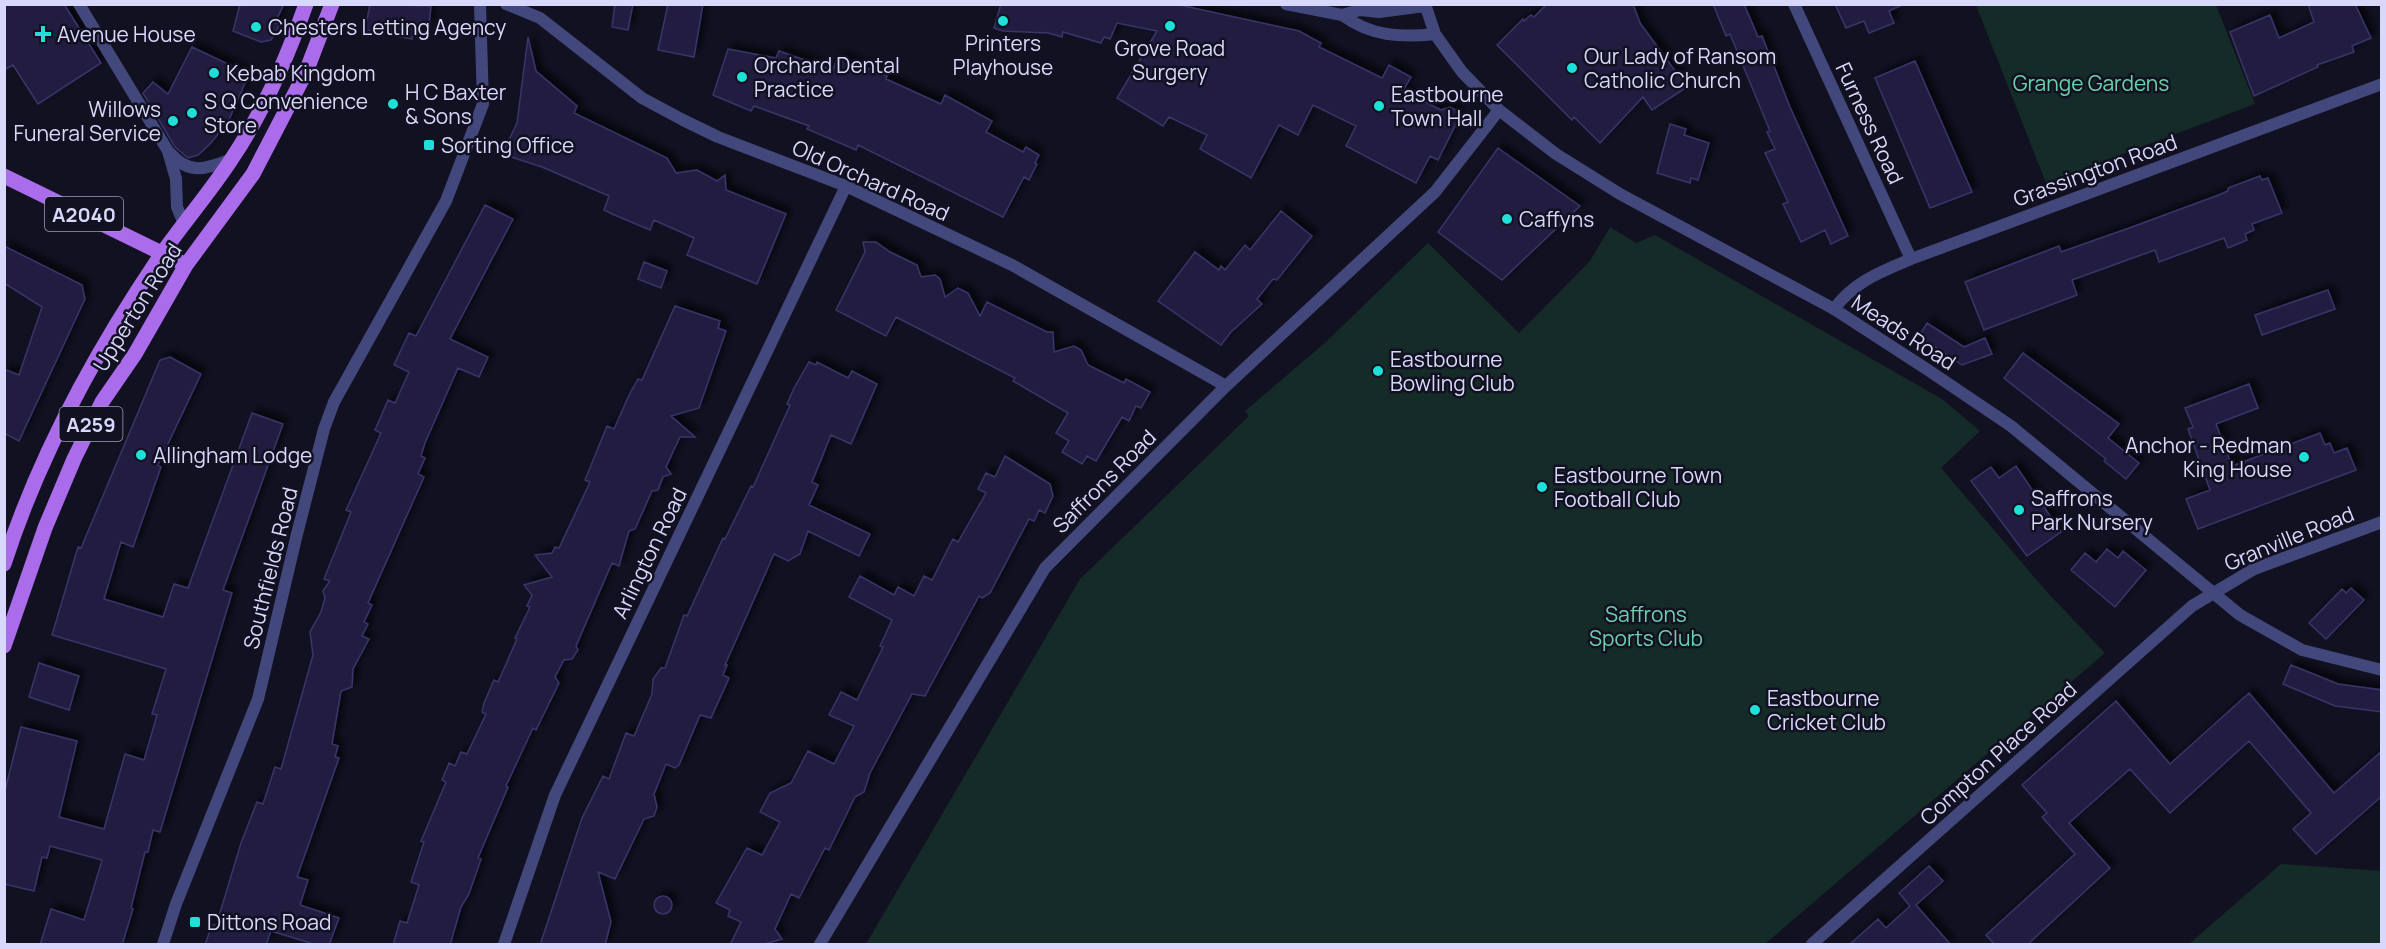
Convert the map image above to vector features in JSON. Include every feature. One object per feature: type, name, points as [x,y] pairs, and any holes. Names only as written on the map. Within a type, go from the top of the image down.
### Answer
[{"type":"main road","name":"Upperton Road","points":[[4,564],[52,441],[117,324],[163,252],[232,159],[271,90],[306,4]]},
{"type":"main road","name":"Upperton Road","points":[[4,646],[45,528],[74,459],[102,402],[135,354],[186,265],[255,170],[306,72],[332,4]]},
{"type":"main road","name":"A2040","points":[[4,176],[186,265]]},
{"type":"street","points":[[79,4],[168,151],[176,179],[177,207],[184,224]]},
{"type":"street","name":"Southfields Road","points":[[163,945],[176,903],[258,699],[296,538],[324,429],[334,402],[446,201],[483,104],[480,4]]},
{"type":"street","name":"Old Orchard Road","points":[[506,4],[540,18],[642,98],[718,137],[846,186],[1012,265],[1226,386]]},
{"type":"street","points":[[1286,4],[1342,15],[1359,27],[1399,37],[1435,33]]},
{"type":"street","name":"Furness Road","points":[[1794,4],[1911,259]]},
{"type":"street","points":[[1342,15],[1360,10],[1379,12],[1429,5]]},
{"type":"street","name":"Meads Road","points":[[1429,5],[1435,33],[1462,72],[1499,110],[1556,154],[1599,182],[1834,309],[2011,426],[2240,615],[2302,650],[2382,670]]},
{"type":"street","name":"Grassington Road","points":[[1834,309],[1847,291],[1871,276],[1911,259],[2382,84]]},
{"type":"street","name":"Saffrons Road","points":[[820,945],[1045,568],[1226,386],[1435,192],[1499,110]]},
{"type":"street","points":[[168,151],[187,168],[201,170],[232,159]]},
{"type":"street","name":"Arlington Road","points":[[504,945],[555,795],[846,186]]},
{"type":"street","name":"Granville Road","points":[[2212,592],[2254,569],[2382,522]]},
{"type":"street","name":"Compton Place Road","points":[[1812,945],[2192,606],[2212,592]]},
{"type":"green space","name":"Grange Gardens","points":[[1976,5],[2216,5],[2255,104],[2046,183]]},
{"type":"green space","name":"Saffrons Sports Club","points":[[1610,227],[1636,243],[1655,235],[1942,399],[1980,431],[1941,468],[2047,592],[2105,653],[1765,944],[866,944],[1080,579],[1249,416],[1245,411],[1327,341],[1428,243],[1519,333],[1590,261]]},
{"type":"green space","points":[[2281,864],[2381,871],[2381,944],[2189,944]]},
{"type":"building","name":"Avenue House","points":[[4,4],[64,4],[101,63],[38,104],[13,65],[4,70]]},
{"type":"building","name":"Chesters Letting Agency","points":[[240,4],[284,4],[275,23],[280,24],[271,40],[261,42],[233,31]]},
{"type":"building","points":[[370,4],[431,6],[429,26],[414,23],[412,39],[365,30]]},
{"type":"building","points":[[615,4],[633,4],[628,30],[612,27]]},
{"type":"building","points":[[668,4],[703,4],[694,57],[658,50]]},
{"type":"building","points":[[1001,4],[1175,4],[1299,31],[1321,43],[1319,47],[1382,78],[1389,65],[1411,77],[1403,91],[1441,110],[1450,107],[1456,110],[1459,118],[1438,160],[1430,156],[1416,183],[1346,146],[1356,126],[1313,105],[1298,135],[1279,125],[1251,178],[1200,149],[1207,135],[1169,117],[1163,126],[1117,98],[1157,31],[1117,23],[1110,39],[1104,37],[1101,43],[1063,32],[1062,37],[1048,33],[1003,31],[994,28]]},
{"type":"building","points":[[1547,4],[1633,4],[1640,23],[1687,87],[1652,110],[1643,97],[1600,143],[1574,117],[1572,120],[1497,45],[1523,19],[1524,21],[1531,15],[1534,17]]},
{"type":"building","points":[[1713,4],[1744,4],[1758,37],[1762,36],[1790,107],[1848,236],[1831,244],[1825,230],[1801,242],[1783,204],[1788,202],[1765,153],[1775,149],[1767,132],[1770,131],[1730,34],[1726,36]]},
{"type":"building","points":[[1835,4],[1902,5],[1889,11],[1894,23],[1869,33],[1864,21],[1846,28]]},
{"type":"building","points":[[2308,4],[2355,4],[2371,38],[2352,46],[2354,52],[2317,65],[2318,67],[2254,96],[2230,32],[2270,15],[2279,38],[2314,22]]},
{"type":"building","points":[[528,37],[536,71],[577,106],[574,113],[667,158],[676,173],[697,170],[717,181],[725,175],[726,190],[786,214],[757,284],[687,255],[694,238],[654,220],[650,230],[612,214],[604,210],[609,196],[542,167],[502,154],[517,123]]},
{"type":"building","points":[[192,47],[249,74],[228,122],[198,155],[188,158],[175,147],[143,93],[153,82],[168,94]]},
{"type":"building","points":[[728,49],[776,58],[779,51],[833,70],[838,56],[887,76],[886,79],[941,104],[945,95],[992,121],[986,132],[1023,152],[1026,147],[1039,155],[1035,163],[1037,164],[1029,180],[1024,177],[1003,217],[858,145],[856,150],[807,129],[809,126],[754,106],[751,111],[713,95]]},
{"type":"building","points":[[1915,61],[1972,192],[1930,208],[1875,78]]},
{"type":"building","points":[[1670,124],[1686,129],[1684,135],[1709,143],[1698,180],[1691,178],[1690,183],[1657,173]]},
{"type":"building","name":"Caffyns","points":[[1498,148],[1580,206],[1502,280],[1438,232]]},
{"type":"building","points":[[2260,176],[2262,180],[2268,178],[2282,213],[2252,224],[2254,230],[2245,234],[2247,240],[2228,248],[2224,238],[2159,262],[2155,250],[2072,280],[2077,295],[1984,330],[1965,282],[2059,246],[2061,252],[2132,227],[2216,196],[2228,191],[2228,188]]},
{"type":"building","points":[[485,205],[513,219],[450,339],[488,357],[479,377],[458,368],[425,443],[421,456],[425,458],[418,474],[424,477],[368,603],[372,605],[364,622],[368,624],[362,636],[369,639],[353,669],[352,687],[341,691],[332,744],[338,746],[335,757],[339,758],[297,877],[308,880],[300,905],[339,918],[329,945],[317,945],[271,931],[266,945],[205,945],[212,924],[216,926],[241,843],[257,802],[263,804],[275,767],[281,769],[313,655],[310,632],[321,612],[325,598],[323,591],[330,581],[324,579],[351,512],[346,510],[381,433],[375,430],[388,400],[395,403],[409,372],[394,365],[409,333],[416,336]]},
{"type":"building","points":[[1281,211],[1312,236],[1277,280],[1273,279],[1257,299],[1262,304],[1231,332],[1221,345],[1158,301],[1195,252],[1219,270],[1221,266],[1225,270],[1245,245],[1250,250]]},
{"type":"building","points":[[863,242],[876,242],[890,252],[917,265],[921,277],[935,275],[940,279],[945,297],[958,288],[968,293],[980,316],[987,302],[1047,332],[1053,332],[1054,352],[1074,346],[1081,350],[1088,365],[1124,383],[1126,379],[1150,392],[1141,408],[1136,406],[1129,421],[1122,417],[1096,461],[1087,456],[1082,464],[1062,452],[1069,441],[1056,433],[1068,413],[1013,381],[1015,378],[896,317],[886,336],[836,310],[865,252]]},
{"type":"building","points":[[4,246],[82,285],[85,299],[19,441],[4,433],[4,369],[19,375],[42,307],[4,283]]},
{"type":"building","points":[[644,262],[667,271],[661,288],[638,279]]},
{"type":"building","points":[[2328,290],[2335,309],[2262,335],[2255,315]]},
{"type":"building","points":[[675,306],[720,321],[718,328],[726,331],[699,408],[671,416],[695,437],[680,437],[666,467],[671,474],[663,477],[658,490],[652,491],[635,529],[629,531],[619,566],[612,563],[576,646],[578,650],[572,659],[564,660],[555,677],[559,683],[536,730],[533,728],[506,786],[508,787],[478,858],[481,859],[469,894],[461,907],[450,945],[393,945],[400,921],[407,923],[419,885],[411,882],[424,842],[421,841],[446,782],[442,780],[449,763],[455,766],[461,752],[467,754],[486,714],[482,712],[484,703],[494,680],[498,682],[530,607],[527,606],[532,595],[524,585],[552,577],[535,555],[552,553],[555,547],[559,548],[590,482],[585,480],[607,426],[614,429],[638,379],[642,380]]},
{"type":"building","points":[[1927,323],[1964,347],[1985,338],[1992,354],[1962,365],[1919,336]]},
{"type":"building","points":[[2023,353],[2119,424],[2108,438],[2139,463],[2126,479],[2104,461],[2106,459],[2004,378]]},
{"type":"building","points":[[170,357],[201,374],[158,465],[161,467],[133,547],[121,542],[104,599],[163,617],[174,584],[188,588],[252,413],[283,424],[223,590],[232,593],[160,832],[153,830],[148,852],[145,852],[131,908],[133,909],[122,945],[40,945],[51,909],[84,920],[102,860],[50,846],[47,858],[42,857],[34,891],[4,884],[4,794],[21,727],[77,741],[59,817],[104,829],[125,754],[144,760],[157,715],[152,714],[166,669],[52,635],[78,547],[81,548],[160,360]]},
{"type":"building","points":[[809,362],[816,365],[817,362],[848,378],[852,371],[877,384],[851,444],[831,435],[812,482],[818,485],[809,505],[870,534],[859,556],[808,531],[800,554],[788,561],[774,554],[725,665],[727,665],[723,675],[729,678],[711,718],[700,715],[679,765],[675,768],[666,764],[654,794],[657,807],[654,816],[644,819],[615,879],[598,872],[611,922],[605,945],[540,945],[582,818],[603,776],[609,779],[626,733],[634,736],[652,694],[653,679],[661,668],[665,668],[684,615],[687,616],[723,538],[725,539],[751,486],[753,487],[790,405],[787,404],[794,388]]},
{"type":"building","name":"Anchor - Redman King House","points":[[2249,384],[2258,408],[2216,424],[2232,466],[2320,433],[2325,445],[2330,443],[2334,453],[2347,448],[2356,470],[2198,529],[2186,499],[2210,490],[2188,429],[2193,427],[2185,408]]},
{"type":"building","points":[[1005,456],[1050,484],[1053,496],[1045,513],[1039,510],[1034,521],[1029,519],[990,593],[982,598],[979,596],[925,696],[912,694],[870,773],[864,792],[855,797],[829,850],[825,848],[799,898],[791,894],[775,929],[782,939],[761,945],[730,945],[741,922],[728,916],[730,910],[716,903],[747,848],[762,855],[780,822],[760,812],[770,793],[791,783],[808,751],[834,764],[854,726],[829,715],[841,692],[857,700],[883,647],[880,646],[892,620],[849,597],[860,576],[894,595],[898,587],[914,596],[924,576],[932,580],[953,539],[958,542],[986,493],[978,489],[986,473],[995,477]]},
{"type":"building","name":"Saffrons Park Nursery","points":[[2016,466],[2061,532],[2027,556],[1971,481],[1991,467],[1999,478]]},
{"type":"building","points":[[2107,549],[2118,558],[2123,551],[2146,570],[2115,607],[2071,570],[2085,553],[2096,562]]},
{"type":"building","points":[[2351,588],[2364,600],[2326,639],[2309,623],[2342,589],[2346,593]]},
{"type":"building","points":[[39,663],[79,676],[69,710],[29,697]]},
{"type":"building","points":[[2291,665],[2338,684],[2382,690],[2382,712],[2335,706],[2283,684]]},
{"type":"building","points":[[2249,693],[2334,793],[2382,751],[2382,796],[2316,854],[2293,829],[2311,813],[2249,741],[2170,813],[2130,769],[2069,823],[2110,868],[2027,945],[1995,945],[1986,935],[2075,854],[2042,817],[2047,813],[2022,785],[2116,701],[2170,764]]},
{"type":"building","points":[[1929,866],[1943,881],[1916,905],[1951,945],[1849,945],[1878,919],[1886,928],[1910,906],[1899,893]]},
{"type":"building","points":[[659,896],[667,896],[672,901],[670,912],[659,914],[654,909],[654,901]]},
{"type":"place","name":"Printers Playhouse","points":[[1003,21]]},
{"type":"place","name":"Grove Road Surgery","points":[[1170,26]]},
{"type":"place","name":"Chesters Letting Agency","points":[[256,27]]},
{"type":"place","name":"Avenue House","points":[[43,34]]},
{"type":"place","name":"Our Lady of Ransom Catholic Church","points":[[1572,68]]},
{"type":"place","name":"Kebab Kingdom","points":[[214,73]]},
{"type":"place","name":"Orchard Dental Practice","points":[[742,77]]},
{"type":"place","name":"H C Baxter & Sons","points":[[393,104]]},
{"type":"place","name":"Eastbourne Town Hall","points":[[1379,106]]},
{"type":"place","name":"S Q Convenience Store","points":[[192,113]]},
{"type":"place","name":"Willows Funeral Service","points":[[173,121]]},
{"type":"place","name":"Sorting Office","points":[[429,145]]},
{"type":"place","name":"Caffyns","points":[[1507,219]]},
{"type":"place","name":"Eastbourne Bowling Club","points":[[1378,371]]},
{"type":"place","name":"Allingham Lodge","points":[[141,455]]},
{"type":"place","name":"Anchor - Redman King House","points":[[2304,457]]},
{"type":"place","name":"Eastbourne Town Football Club","points":[[1542,487]]},
{"type":"place","name":"Saffrons Park Nursery","points":[[2019,510]]},
{"type":"place","name":"Eastbourne Cricket Club","points":[[1755,710]]},
{"type":"place","name":"Dittons Road","points":[[195,922]]}]
